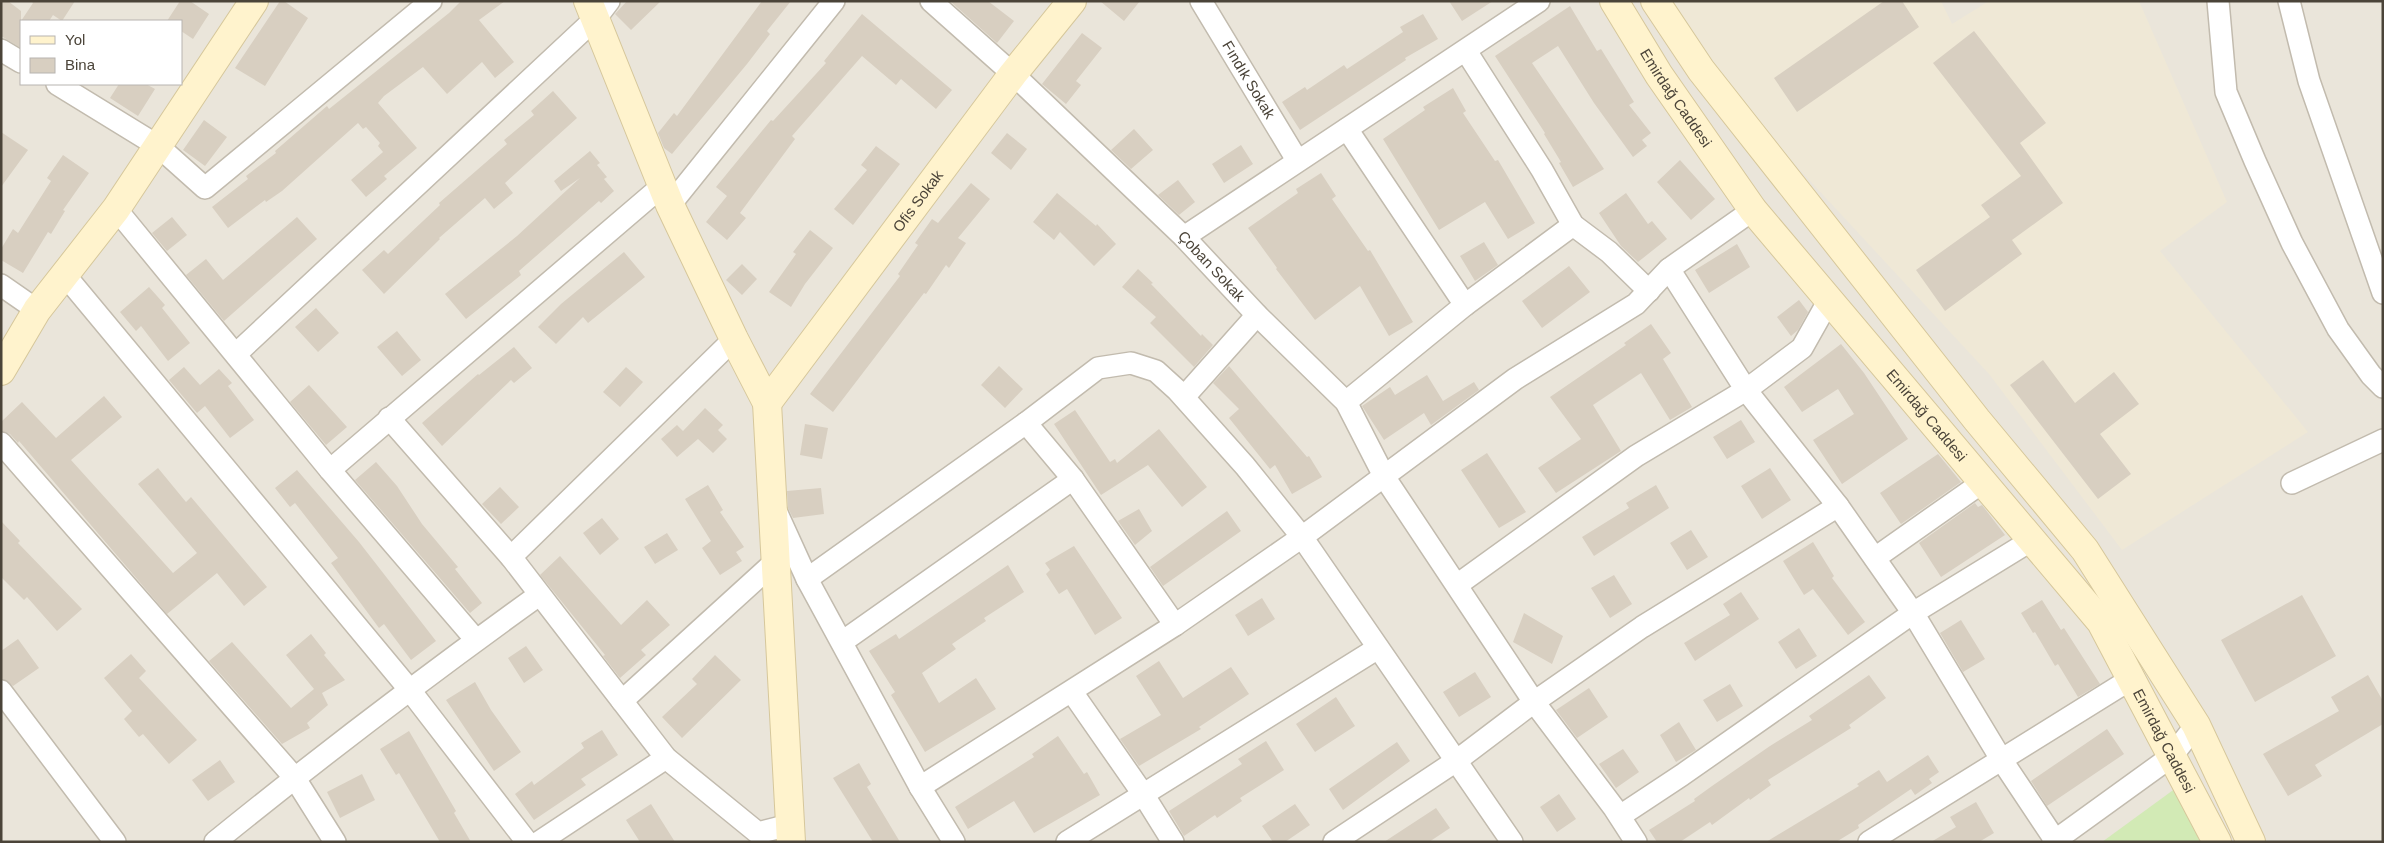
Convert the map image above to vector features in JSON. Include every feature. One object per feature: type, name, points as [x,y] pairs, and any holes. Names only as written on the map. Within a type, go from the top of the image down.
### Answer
[{"type":"main road","points":[[1,371],[37,310],[116,209],[254,1]]},
{"type":"main road","name":"Ofis Sokak","points":[[767,403],[1014,74],[1072,1]]},
{"type":"main road","name":"Emirdağ Caddesi","points":[[1614,1],[1659,75],[1753,210],[2101,622],[2217,842]]},
{"type":"main road","name":"Emirdağ Caddesi","points":[[1656,1],[1707,78],[1971,412],[2085,550],[2196,725],[2251,842]]},
{"type":"main road","points":[[598,7],[666,195],[734,339],[767,403],[777,560],[790,833]]},
{"type":"street","points":[[59,85],[158,146],[205,188],[431,1]]},
{"type":"street","points":[[330,470],[389,418],[666,195],[834,1]]},
{"type":"street","name":"Çoban Sokak","points":[[931,1],[1014,74],[1184,237],[1257,315],[1346,402],[1385,478],[1534,702],[1620,816],[1636,842]]},
{"type":"street","name":"Fındık Sokak","points":[[1201,1],[1297,160]]},
{"type":"street","points":[[1184,237],[1297,160],[1540,1]]},
{"type":"street","points":[[2218,1],[2226,92],[2255,161],[2292,242],[2338,329],[2383,387]]},
{"type":"street","points":[[2289,1],[2309,82],[2383,293]]},
{"type":"street","points":[[236,354],[598,7]]},
{"type":"street","points":[[1,50],[20,61]]},
{"type":"street","points":[[1466,51],[1542,170],[1573,225],[1609,252],[1648,290]]},
{"type":"street","points":[[1347,129],[1465,305]]},
{"type":"street","points":[[116,209],[330,470],[476,640]]},
{"type":"street","points":[[920,787],[1175,625],[1385,478],[1515,379],[1636,304],[1669,269],[1753,210]]},
{"type":"street","points":[[1346,402],[1465,305],[1573,225]]},
{"type":"street","points":[[1669,269],[1746,390],[1838,506],[1913,613],[2001,760],[2054,841],[2172,756],[2196,725]]},
{"type":"street","points":[[64,274],[409,689],[527,842]]},
{"type":"street","points":[[1,285],[37,310]]},
{"type":"street","points":[[1457,585],[1636,456],[1746,390],[1802,348],[1829,300]]},
{"type":"street","points":[[1184,397],[1257,315]]},
{"type":"street","points":[[511,557],[734,339]]},
{"type":"street","points":[[807,579],[1026,423],[1098,368],[1131,363],[1156,371],[1184,397],[1245,466],[1302,537],[1512,842]]},
{"type":"street","points":[[389,418],[511,557],[666,758],[758,833],[790,833]]},
{"type":"street","points":[[1026,423],[1073,479],[1175,625]]},
{"type":"street","points":[[2292,483],[2383,440]]},
{"type":"street","points":[[1,443],[294,778],[335,842]]},
{"type":"street","points":[[842,642],[1073,479]]},
{"type":"street","points":[[1875,558],[1983,482]]},
{"type":"street","points":[[1340,840],[1456,761],[1534,702],[1642,627],[1838,506]]},
{"type":"street","points":[[774,507],[807,579],[920,787],[954,842]]},
{"type":"street","points":[[1620,816],[1752,727],[1913,613],[2032,540]]},
{"type":"street","points":[[622,701],[777,560]]},
{"type":"street","points":[[215,842],[409,689],[539,595]]},
{"type":"street","points":[[1067,842],[1378,648]]},
{"type":"street","points":[[1868,842],[2132,679]]},
{"type":"street","points":[[1,691],[115,842]]},
{"type":"street","points":[[1072,692],[1143,794],[1173,842]]},
{"type":"street","points":[[538,842],[666,758]]},
{"type":"shaded area","points":[[1,1],[2383,1],[2383,842],[1,842]]},
{"type":"shaded area","points":[[1672,1],[1941,1],[1952,24],[1989,1],[2139,1],[2227,202],[2160,251],[2308,432],[2122,550],[1989,374],[1736,101]]},
{"type":"green space","points":[[2176,788],[2200,842],[2102,842]]},
{"type":"building","points":[[1,1],[8,1],[21,11],[20,47],[1,36]]},
{"type":"building","points":[[31,1],[75,1],[63,20],[53,15],[50,20],[22,20],[33,3]]},
{"type":"building","points":[[180,1],[190,1],[209,14],[193,39],[182,32],[182,20],[168,20]]},
{"type":"building","points":[[280,1],[284,1],[308,18],[265,86],[235,68]]},
{"type":"building","points":[[461,1],[505,1],[479,20],[514,62],[495,78],[482,62],[447,94],[423,67],[384,96],[378,103],[417,148],[384,176],[387,179],[366,197],[351,180],[383,152],[378,146],[380,143],[366,127],[363,129],[358,123],[282,191],[266,202],[265,200],[228,228],[212,207],[248,179],[246,176],[276,153],[275,151],[327,106],[329,109],[449,13]]},
{"type":"building","points":[[627,1],[661,1],[631,30],[615,14]]},
{"type":"building","points":[[762,1],[791,1],[767,31],[770,34],[747,64],[672,154],[664,148],[658,133],[674,113],[677,116]]},
{"type":"building","points":[[950,1],[988,1],[1014,21],[997,43]]},
{"type":"building","points":[[1100,1],[1140,1],[1124,21]]},
{"type":"building","points":[[1449,1],[1493,1],[1462,21]]},
{"type":"building","points":[[1884,1],[1902,1],[1919,27],[1797,112],[1774,78]]},
{"type":"building","points":[[1570,6],[1597,51],[1601,49],[1634,102],[1629,105],[1651,133],[1642,140],[1647,146],[1633,157],[1594,103],[1558,46],[1532,63],[1604,169],[1573,187],[1545,133],[1495,56]]},
{"type":"building","points":[[862,14],[952,90],[936,109],[901,79],[896,85],[862,56],[792,136],[795,139],[740,213],[746,218],[727,240],[706,222],[727,196],[716,187],[771,120],[773,121],[826,63],[824,61]]},
{"type":"building","points":[[1423,14],[1438,39],[1405,58],[1406,60],[1300,130],[1282,102],[1305,87],[1307,90],[1344,65],[1347,69],[1403,32],[1400,27]]},
{"type":"building","points":[[1974,31],[2046,123],[2020,143],[2063,203],[2012,240],[2022,254],[1945,311],[1916,270],[1990,217],[1981,205],[2021,176],[1933,63]]},
{"type":"building","points":[[1082,33],[1102,48],[1076,81],[1081,85],[1066,104],[1042,84]]},
{"type":"building","points":[[118,85],[148,85],[155,89],[138,116],[110,98]]},
{"type":"building","points":[[1453,88],[1466,111],[1463,113],[1495,161],[1498,160],[1535,223],[1508,239],[1485,202],[1439,230],[1383,139],[1425,110],[1423,107]]},
{"type":"building","points":[[553,91],[577,118],[505,183],[513,193],[494,209],[485,198],[439,238],[384,294],[362,270],[384,250],[388,254],[440,205],[439,203],[507,144],[504,140],[534,115],[531,111]]},
{"type":"building","points":[[204,120],[227,137],[205,166],[183,150]]},
{"type":"building","points":[[1134,129],[1153,150],[1131,169],[1111,150]]},
{"type":"building","points":[[1,132],[28,150],[1,187]]},
{"type":"building","points":[[1007,133],[1027,149],[1011,170],[991,153]]},
{"type":"building","points":[[1241,145],[1253,164],[1224,183],[1212,164]]},
{"type":"building","points":[[876,146],[900,164],[853,225],[834,209],[867,170],[861,165]]},
{"type":"building","points":[[590,151],[600,163],[597,165],[607,177],[604,179],[614,191],[601,203],[599,201],[519,271],[521,275],[466,319],[445,294],[517,236],[580,178],[561,191],[554,181]]},
{"type":"building","points":[[63,155],[89,173],[63,210],[65,211],[51,234],[48,232],[23,273],[1,260],[1,249],[13,229],[18,233],[51,181],[47,178]]},
{"type":"building","points":[[1680,160],[1715,199],[1691,220],[1657,182]]},
{"type":"building","points":[[1321,173],[1336,196],[1332,199],[1368,251],[1370,250],[1413,322],[1389,336],[1360,286],[1315,320],[1276,269],[1248,228],[1298,193],[1296,189]]},
{"type":"building","points":[[1178,180],[1195,202],[1179,215],[1158,195]]},
{"type":"building","points":[[971,183],[990,199],[958,238],[966,243],[949,268],[946,265],[926,294],[924,293],[833,412],[810,394],[900,276],[898,274],[918,245],[915,243],[932,219],[938,223]]},
{"type":"building","points":[[1057,193],[1096,226],[1097,224],[1116,244],[1094,266],[1060,232],[1054,240],[1033,222]]},
{"type":"building","points":[[1626,193],[1648,224],[1652,221],[1667,239],[1638,262],[1621,246],[1599,213]]},
{"type":"building","points":[[172,217],[187,235],[167,251],[152,233]]},
{"type":"building","points":[[297,217],[317,239],[224,321],[186,275],[206,259],[223,280]]},
{"type":"building","points":[[810,230],[833,248],[805,284],[791,307],[769,292],[796,254],[793,252]]},
{"type":"building","points":[[1484,242],[1498,265],[1475,281],[1460,256]]},
{"type":"building","points":[[1737,244],[1750,267],[1709,293],[1695,270]]},
{"type":"building","points":[[624,252],[645,277],[588,323],[583,317],[556,344],[538,327],[561,304]]},
{"type":"building","points":[[742,264],[757,279],[742,295],[726,280]]},
{"type":"building","points":[[1569,266],[1590,292],[1542,328],[1522,301]]},
{"type":"building","points":[[1138,269],[1201,336],[1202,334],[1213,345],[1194,367],[1150,323],[1156,317],[1122,287]]},
{"type":"building","points":[[149,287],[165,305],[162,308],[190,343],[168,361],[141,326],[136,331],[120,312]]},
{"type":"building","points":[[1799,300],[1808,312],[1798,330],[1791,336],[1777,317]]},
{"type":"building","points":[[316,308],[339,333],[318,352],[295,327]]},
{"type":"building","points":[[1651,324],[1671,353],[1663,359],[1692,407],[1670,420],[1641,373],[1593,405],[1621,451],[1556,493],[1538,468],[1581,439],[1550,397],[1626,345],[1624,343]]},
{"type":"building","points":[[397,331],[421,360],[402,376],[377,347]]},
{"type":"building","points":[[1841,344],[1864,373],[1908,439],[1842,484],[1813,440],[1854,414],[1838,389],[1802,412],[1784,387]]},
{"type":"building","points":[[514,347],[532,368],[514,383],[511,380],[442,446],[422,423],[478,374]]},
{"type":"building","points":[[2043,360],[2075,403],[2114,372],[2139,404],[2100,434],[2131,474],[2098,499],[2010,385]]},
{"type":"building","points":[[999,366],[1023,389],[1005,408],[981,385]]},
{"type":"building","points":[[1229,366],[1307,457],[1309,456],[1322,477],[1292,494],[1275,465],[1270,469],[1229,418],[1239,409],[1213,383]]},
{"type":"building","points":[[184,367],[200,385],[219,369],[232,383],[228,386],[254,420],[230,438],[205,406],[197,413],[169,380]]},
{"type":"building","points":[[626,367],[643,382],[620,407],[603,392]]},
{"type":"building","points":[[1427,375],[1443,401],[1474,382],[1479,390],[1431,425],[1424,413],[1384,440],[1362,406],[1390,387],[1395,395]]},
{"type":"building","points":[[309,385],[347,427],[326,445],[290,402]]},
{"type":"building","points":[[104,396],[122,417],[71,460],[173,573],[197,553],[138,484],[158,468],[186,502],[191,497],[267,587],[244,606],[217,573],[167,614],[19,441],[18,443],[10,434],[1,431],[1,422],[22,402],[56,438]]},
{"type":"building","points":[[705,408],[723,425],[718,430],[727,439],[713,453],[698,439],[677,457],[661,439],[677,425],[683,431]]},
{"type":"building","points":[[1075,410],[1110,462],[1115,459],[1117,463],[1159,429],[1207,487],[1182,507],[1148,465],[1101,495],[1054,424]]},
{"type":"building","points":[[1741,420],[1755,442],[1727,459],[1713,437]]},
{"type":"building","points":[[805,424],[828,428],[822,459],[800,455]]},
{"type":"building","points":[[1487,453],[1526,512],[1499,528],[1461,470]]},
{"type":"building","points":[[1938,454],[1961,482],[1901,524],[1880,493]]},
{"type":"building","points":[[376,462],[397,486],[422,524],[458,567],[455,569],[482,603],[470,613],[355,480]]},
{"type":"building","points":[[1770,468],[1791,500],[1762,519],[1741,486]]},
{"type":"building","points":[[297,470],[359,542],[436,641],[411,660],[384,624],[379,628],[331,563],[338,558],[295,503],[290,507],[275,488]]},
{"type":"building","points":[[708,485],[723,510],[720,512],[744,547],[736,552],[742,561],[720,575],[702,548],[711,541],[685,499]]},
{"type":"building","points":[[1656,485],[1669,508],[1594,556],[1582,537],[1629,508],[1626,503]]},
{"type":"building","points":[[500,487],[519,507],[501,524],[482,504]]},
{"type":"building","points":[[821,488],[824,514],[793,518],[788,508],[787,491]]},
{"type":"building","points":[[1975,503],[1978,507],[1982,505],[2005,535],[1941,577],[1919,543]]},
{"type":"building","points":[[1139,509],[1152,531],[1135,545],[1118,521]]},
{"type":"building","points":[[1227,511],[1241,531],[1163,586],[1150,567]]},
{"type":"building","points":[[602,518],[619,539],[600,555],[583,533]]},
{"type":"building","points":[[1,521],[20,541],[18,543],[82,609],[57,631],[27,597],[24,600],[1,577]]},
{"type":"building","points":[[1691,530],[1708,557],[1687,570],[1670,543]]},
{"type":"building","points":[[667,533],[678,550],[655,564],[644,547]]},
{"type":"building","points":[[1813,542],[1834,576],[1832,578],[1865,622],[1848,635],[1813,589],[1804,595],[1783,561]]},
{"type":"building","points":[[1074,546],[1122,618],[1095,635],[1067,589],[1059,594],[1046,574],[1050,570],[1045,563]]},
{"type":"building","points":[[560,556],[621,625],[647,600],[670,625],[641,650],[646,655],[620,678],[603,656],[605,655],[540,575]]},
{"type":"building","points":[[1008,565],[1024,592],[984,618],[986,621],[952,644],[956,649],[922,673],[939,703],[976,678],[996,709],[925,752],[891,695],[895,692],[869,651],[896,634],[899,639]]},
{"type":"building","points":[[1614,575],[1632,604],[1610,618],[1591,588]]},
{"type":"building","points":[[1741,592],[1759,619],[1695,661],[1684,643],[1730,615],[1723,604]]},
{"type":"building","points":[[2302,595],[2336,656],[2255,702],[2221,640]]},
{"type":"building","points":[[1262,598],[1275,619],[1248,636],[1235,615]]},
{"type":"building","points":[[2042,600],[2061,630],[2064,628],[2100,684],[2078,697],[2058,664],[2055,666],[2035,632],[2033,633],[2021,613]]},
{"type":"building","points":[[1524,613],[1563,636],[1552,664],[1513,642]]},
{"type":"building","points":[[1961,620],[1985,659],[1963,672],[1940,633]]},
{"type":"building","points":[[1799,628],[1817,656],[1796,669],[1778,642]]},
{"type":"building","points":[[311,634],[326,653],[324,655],[345,680],[322,693],[328,705],[307,723],[310,728],[282,744],[209,661],[232,642],[291,708],[314,689],[286,655]]},
{"type":"building","points":[[18,639],[39,668],[13,686],[1,678],[1,651]]},
{"type":"building","points":[[526,646],[543,670],[524,683],[508,658]]},
{"type":"building","points":[[131,654],[146,671],[139,678],[197,740],[169,764],[143,734],[139,737],[124,719],[132,711],[104,678]]},
{"type":"building","points":[[715,655],[741,680],[682,738],[662,717],[697,684],[692,679]]},
{"type":"building","points":[[1159,661],[1183,698],[1231,667],[1249,694],[1199,727],[1201,729],[1139,766],[1120,739],[1161,715],[1136,676]]},
{"type":"building","points":[[1475,672],[1491,697],[1459,717],[1443,692]]},
{"type":"building","points":[[1869,675],[1886,698],[1849,725],[1851,728],[1768,780],[1771,785],[1750,800],[1749,798],[1712,825],[1710,822],[1680,842],[1657,842],[1649,830],[1695,801],[1694,799],[1770,746],[1812,720],[1809,716]]},
{"type":"building","points":[[2368,675],[2383,701],[2383,724],[2315,765],[2322,776],[2288,796],[2263,754],[2339,711],[2331,697]]},
{"type":"building","points":[[475,682],[491,710],[521,752],[494,771],[446,700]]},
{"type":"building","points":[[1730,684],[1743,706],[1717,722],[1703,700]]},
{"type":"building","points":[[1589,688],[1608,717],[1577,738],[1556,710]]},
{"type":"building","points":[[1336,697],[1355,726],[1315,752],[1296,724]]},
{"type":"building","points":[[1679,722],[1696,750],[1676,762],[1660,735]]},
{"type":"building","points":[[2107,729],[2124,754],[2047,806],[2031,781]]},
{"type":"building","points":[[602,730],[618,755],[581,779],[586,785],[534,820],[515,794],[532,781],[534,785],[584,748],[581,743]]},
{"type":"building","points":[[409,731],[456,811],[454,813],[471,842],[440,842],[399,773],[396,775],[380,749]]},
{"type":"building","points":[[1058,736],[1084,774],[1087,772],[1100,795],[1034,833],[1014,801],[968,829],[955,807],[1034,757],[1032,754]]},
{"type":"building","points":[[1266,741],[1284,770],[1240,798],[1242,801],[1217,818],[1215,815],[1184,836],[1169,811],[1242,764],[1238,759]]},
{"type":"building","points":[[1397,742],[1410,761],[1343,810],[1329,789]]},
{"type":"building","points":[[1623,749],[1639,772],[1616,788],[1599,764]]},
{"type":"building","points":[[1928,755],[1939,772],[1929,779],[1932,783],[1915,795],[1911,789],[1858,825],[1859,828],[1836,842],[1766,842],[1859,786],[1857,784],[1879,770],[1887,782]]},
{"type":"building","points":[[220,760],[235,782],[208,801],[192,780]]},
{"type":"building","points":[[859,763],[871,784],[867,787],[900,842],[873,842],[833,778]]},
{"type":"building","points":[[362,774],[375,800],[340,818],[327,792]]},
{"type":"building","points":[[1559,794],[1576,819],[1557,832],[1540,807]]},
{"type":"building","points":[[1976,802],[1994,833],[1979,842],[1931,842],[1956,827],[1950,817]]},
{"type":"building","points":[[651,804],[675,842],[640,842],[626,820]]},
{"type":"building","points":[[1295,804],[1310,825],[1285,842],[1273,842],[1262,826]]},
{"type":"building","points":[[1436,808],[1450,828],[1429,842],[1384,842]]}]
